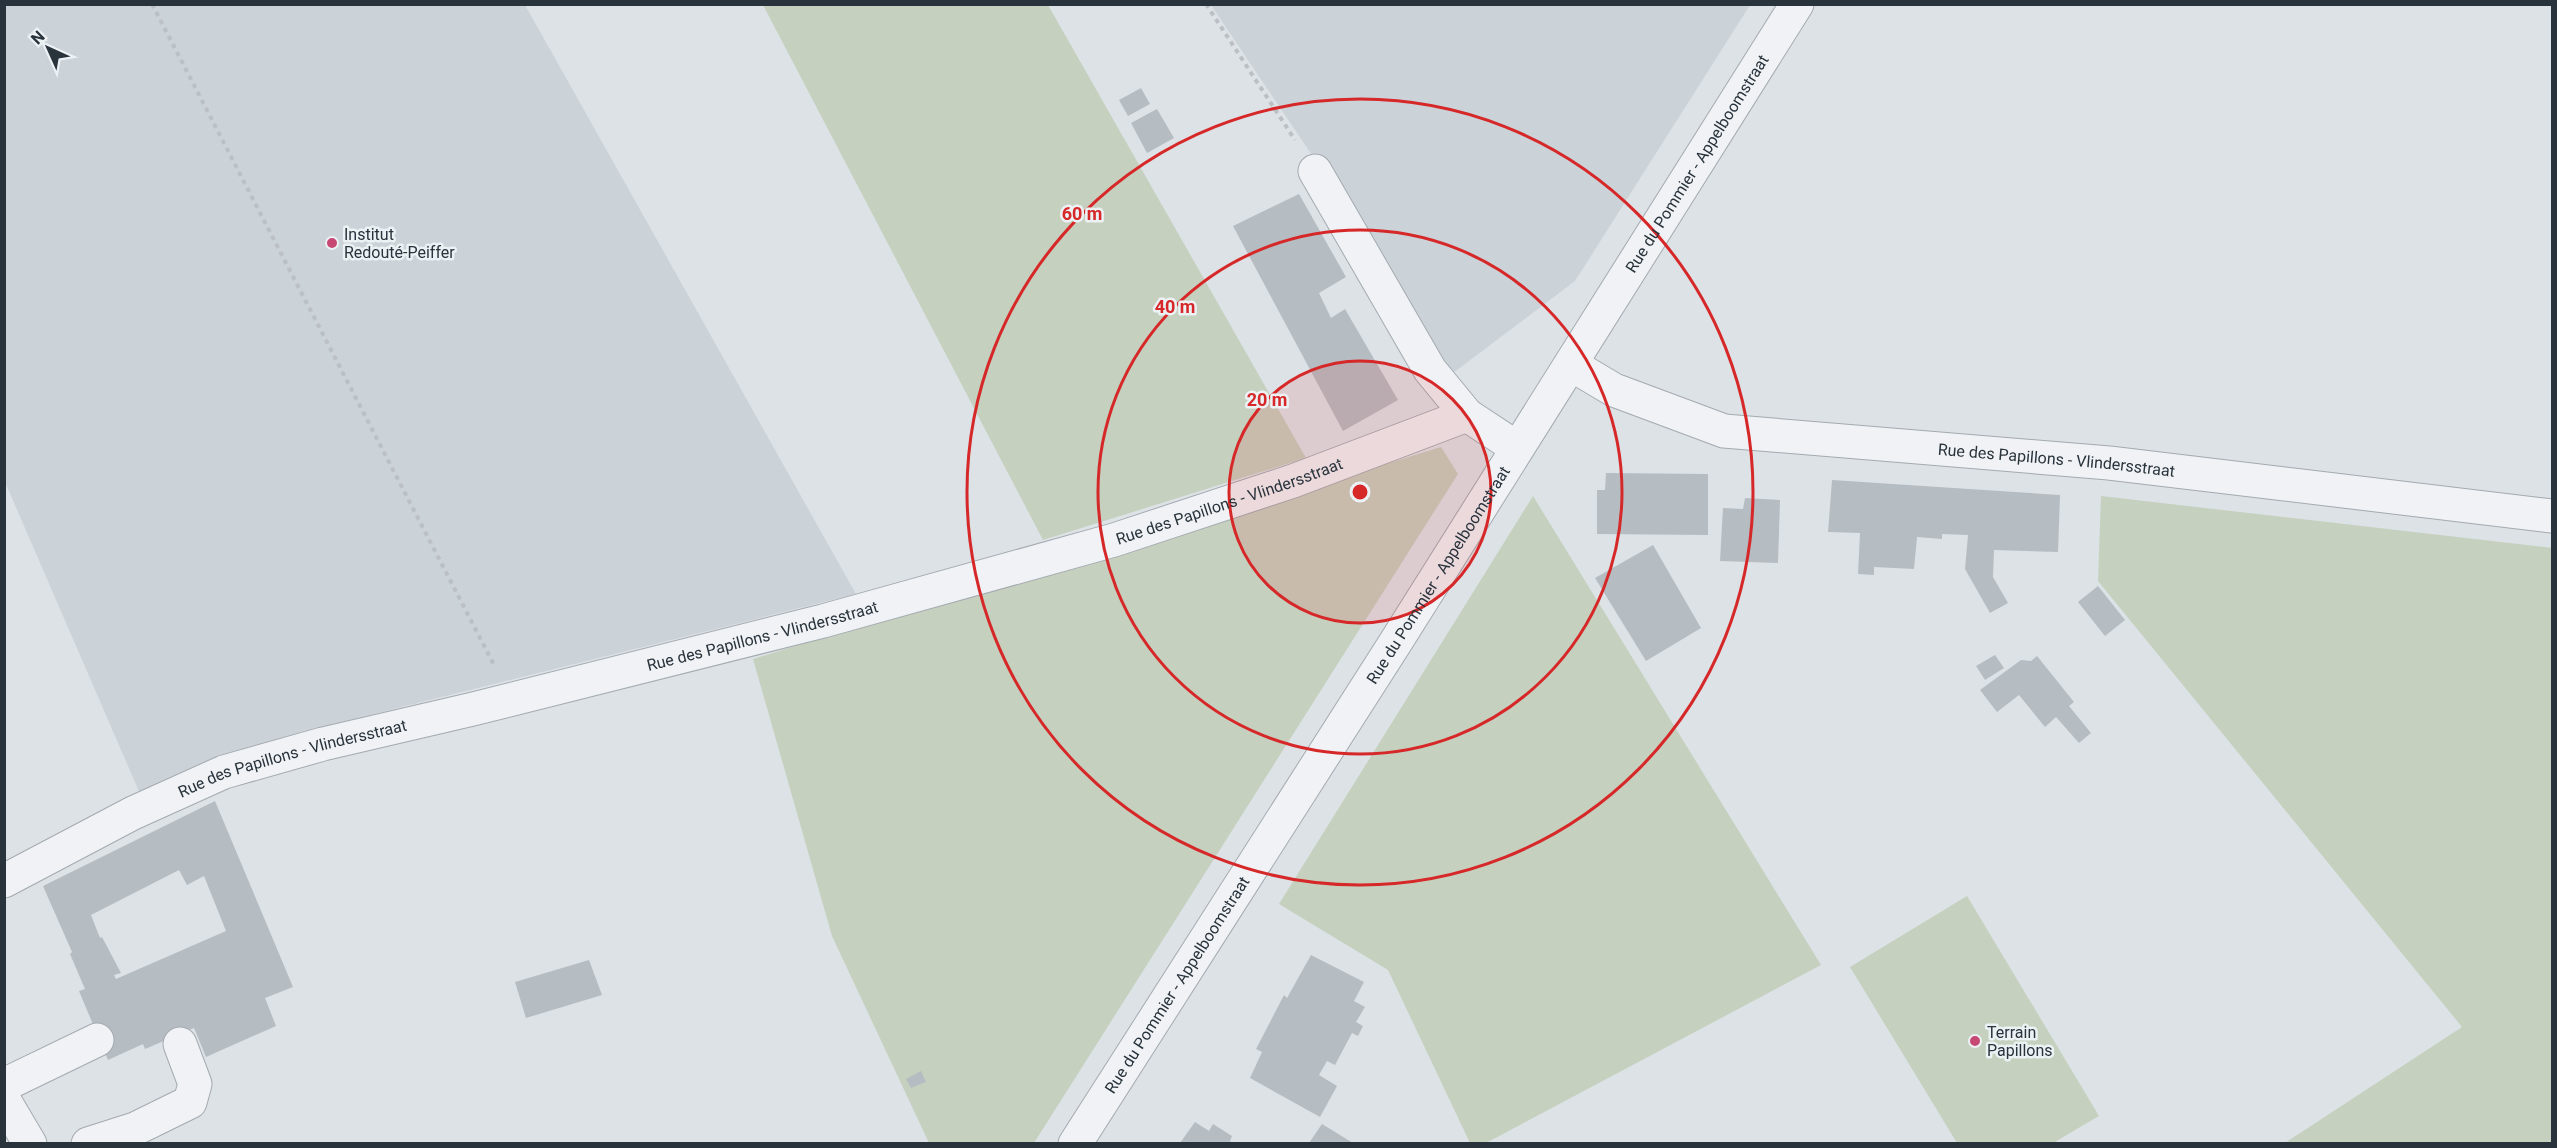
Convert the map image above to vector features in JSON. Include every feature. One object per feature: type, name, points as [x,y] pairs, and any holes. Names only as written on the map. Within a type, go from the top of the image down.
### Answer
[{"type":"street","name":"Rue du Pommier - Appelboomstraat","points":[[1075,1143],[1572,365],[1797,4]]},
{"type":"street","points":[[1315,171],[1430,370],[1467,415],[1517,448]]},
{"type":"street","name":"Rue des Papillons - Vlindersstraat","points":[[1572,365],[1614,390],[1724,431],[2109,463],[2553,516]]},
{"type":"street","name":"Rue des Papillons - Vlindersstraat","points":[[4,881],[133,813],[224,772],[323,744],[823,621],[1114,540],[1293,481],[1467,415]]},
{"type":"street","points":[[4,1085],[97,1040]]},
{"type":"street","points":[[88,1143],[135,1129],[190,1102],[195,1084],[180,1044]]},
{"type":"street","points":[[4,1100],[30,1143]]},
{"type":"path","points":[[152,4],[512,699]]},
{"type":"path","points":[[1206,4],[1315,171]]},
{"type":"shaded area","name":"Institut Redouté-Peiffer","points":[[4,5],[525,5],[856,594],[301,732],[207,763],[141,796],[5,482]]},
{"type":"shaded area","points":[[1211,5],[1750,5],[1575,281],[1449,376],[1320,167]]},
{"type":"green space","points":[[763,5],[1048,5],[1306,458],[1043,540]]},
{"type":"green space","points":[[1441,447],[1458,474],[1034,1143],[929,1143],[832,936],[753,659]]},
{"type":"green space","points":[[1533,496],[1821,965],[1486,1143],[1470,1143],[1388,970],[1279,904]]},
{"type":"green space","points":[[2101,496],[2552,548],[2552,1143],[2285,1143],[2462,1027],[2098,581]]},
{"type":"green space","name":"Terrain Papillons","points":[[1967,896],[2099,1116],[2053,1143],[1957,1143],[1850,967]]},
{"type":"building","points":[[1141,88],[1150,104],[1128,116],[1119,100]]},
{"type":"building","points":[[1157,109],[1174,138],[1147,153],[1131,123]]},
{"type":"building","points":[[1299,194],[1346,277],[1319,293],[1331,318],[1345,309],[1398,400],[1343,431],[1233,226]]},
{"type":"building","points":[[1606,473],[1708,474],[1708,535],[1597,534],[1597,490],[1605,490]]},
{"type":"building","points":[[1832,480],[2060,495],[2058,552],[1994,550],[1993,577],[2008,603],[1990,613],[1965,569],[1968,535],[1942,534],[1942,539],[1917,537],[1914,569],[1874,567],[1874,575],[1858,574],[1860,533],[1828,532]]},
{"type":"building","points":[[1745,498],[1780,500],[1778,563],[1720,561],[1723,508],[1743,509]]},
{"type":"building","points":[[1653,545],[1701,628],[1646,661],[1595,578]]},
{"type":"building","points":[[2098,586],[2125,620],[2105,636],[2078,602]]},
{"type":"building","points":[[1995,655],[2004,668],[1985,680],[1976,666]]},
{"type":"building","points":[[2037,656],[2074,702],[2069,706],[2091,733],[2079,743],[2056,717],[2045,727],[2019,695],[1997,712],[1980,690],[2021,660],[2031,661]]},
{"type":"building","points":[[215,801],[293,987],[265,998],[276,1026],[206,1057],[194,1028],[145,1049],[143,1044],[108,1060],[79,991],[85,989],[70,954],[72,952],[43,886]],"holes":[[[179,870],[187,885],[204,876],[226,931],[116,979],[114,975],[121,973],[102,937],[100,938],[91,915]]]},
{"type":"building","points":[[1311,955],[1364,982],[1354,1001],[1365,1007],[1356,1022],[1363,1026],[1358,1036],[1352,1033],[1335,1065],[1327,1061],[1319,1075],[1337,1086],[1320,1117],[1250,1078],[1262,1052],[1256,1049],[1284,995],[1287,998]]},
{"type":"building","points":[[589,960],[602,995],[526,1018],[515,982]]},
{"type":"building","points":[[921,1071],[926,1082],[911,1088],[906,1079]]},
{"type":"building","points":[[1195,1122],[1209,1131],[1213,1124],[1232,1136],[1230,1141],[1233,1143],[1180,1143]]},
{"type":"building","points":[[1322,1124],[1353,1143],[1309,1143]]},
{"type":"place","name":"Institut Redouté-Peiffer","points":[[332,243]]},
{"type":"place","name":"Terrain Papillons","points":[[1975,1041]]}]
